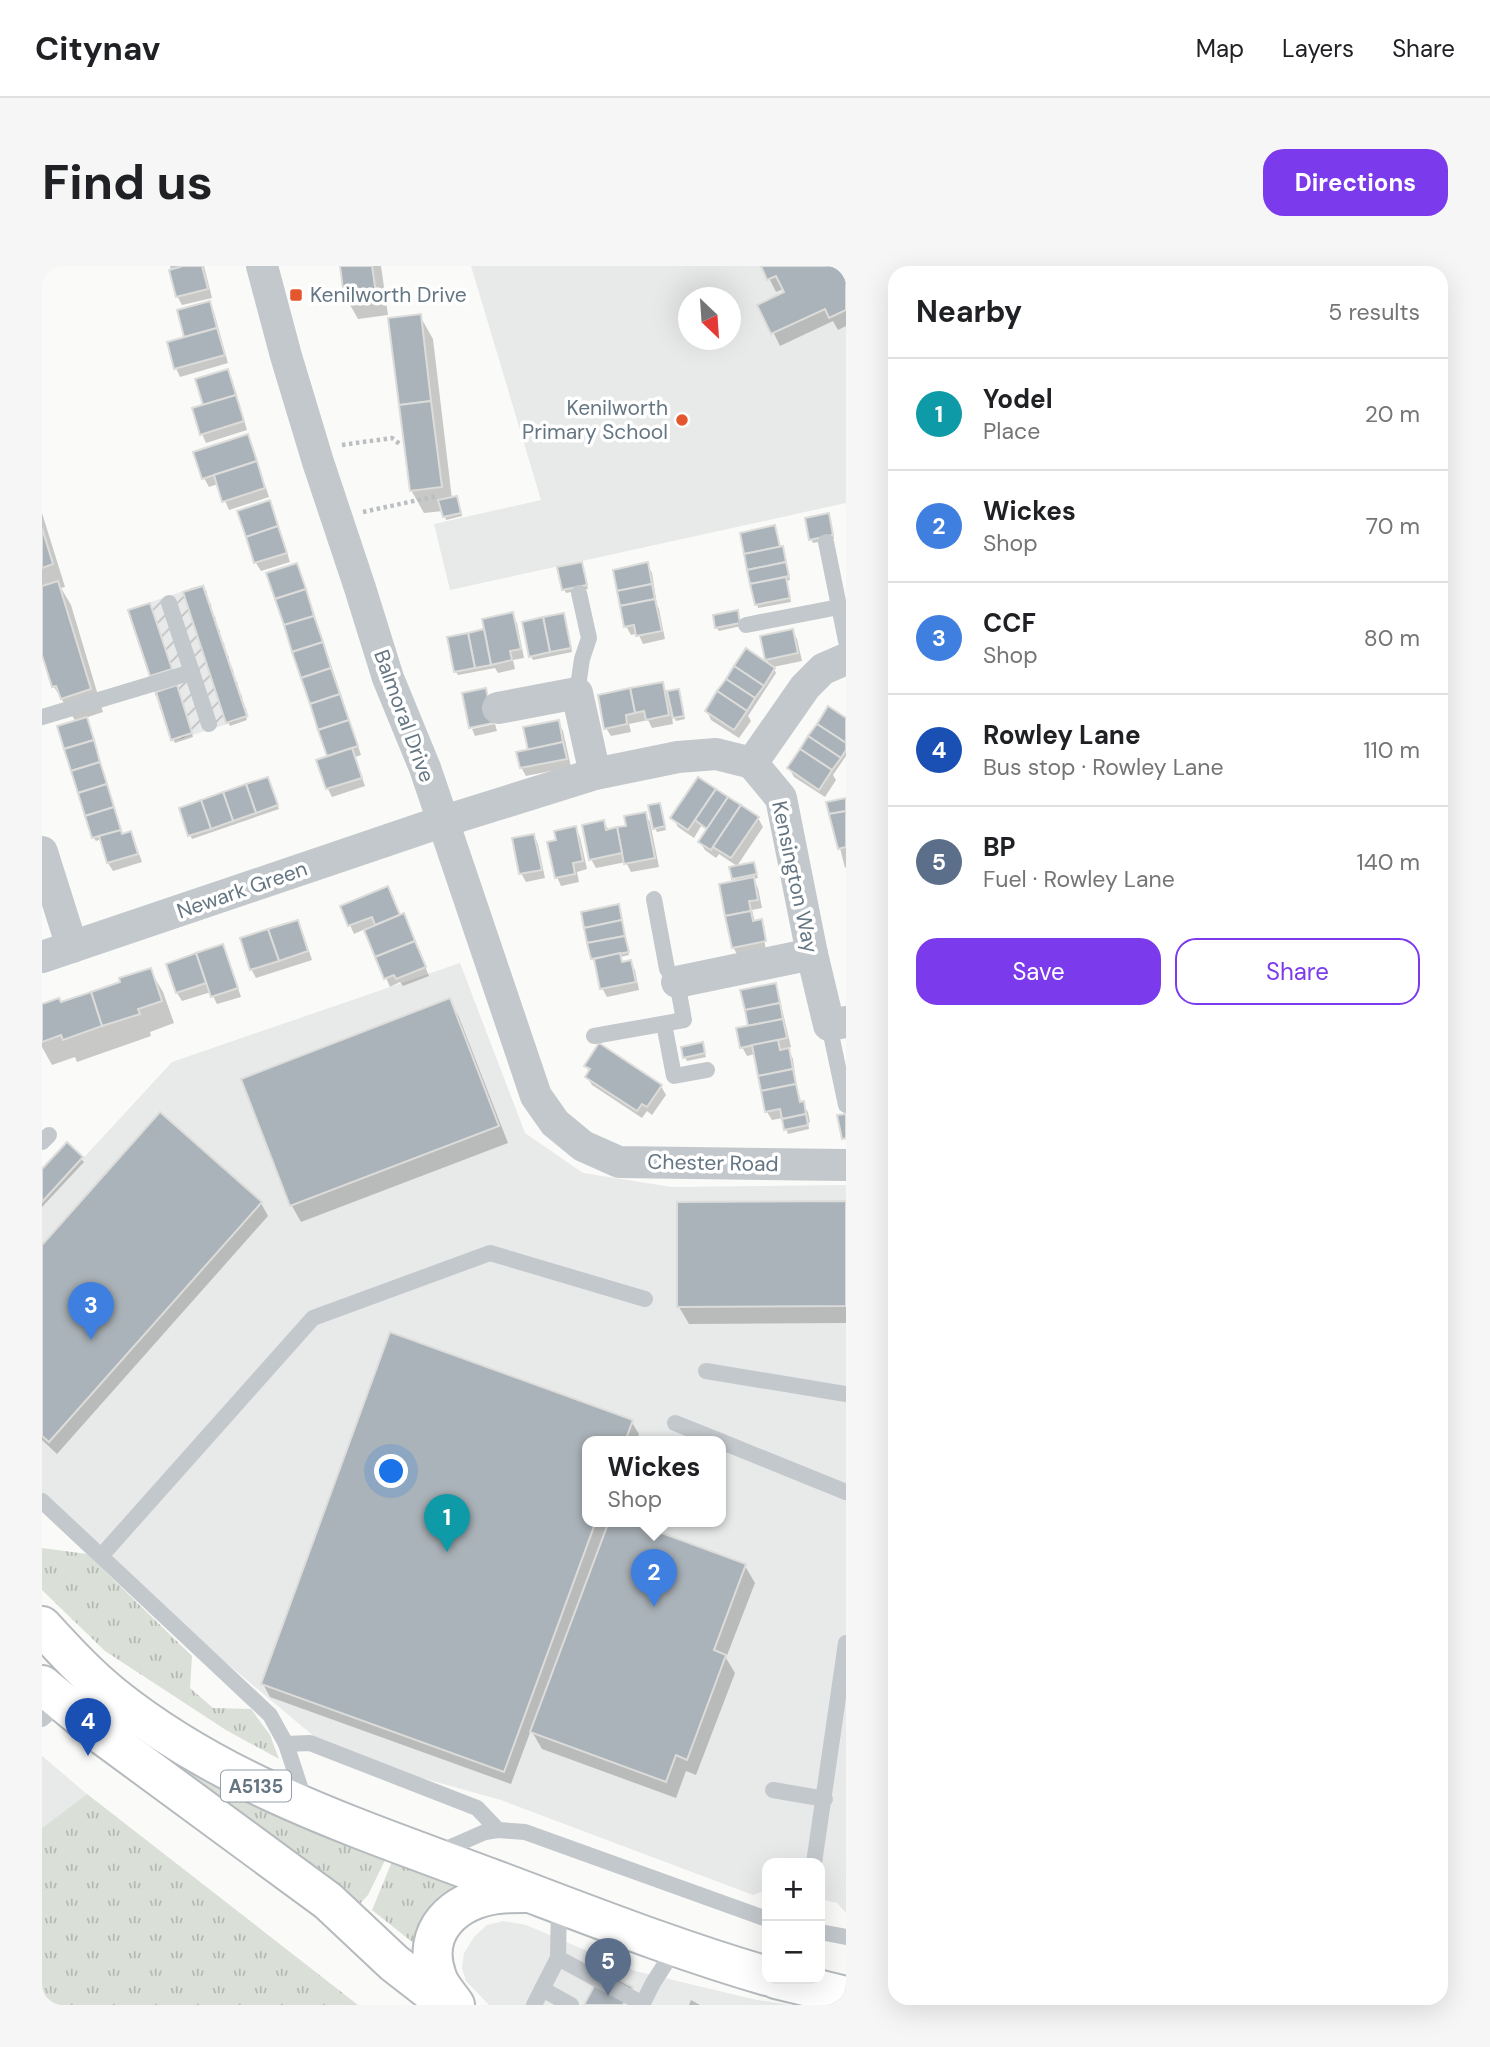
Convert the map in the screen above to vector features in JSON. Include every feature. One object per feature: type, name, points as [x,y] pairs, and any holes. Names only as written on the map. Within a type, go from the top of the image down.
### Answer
[{"type":"main road","name":"A5135","points":[[42,1626],[76,1663],[144,1720],[198,1755],[244,1779],[307,1808],[431,1856],[676,1947],[762,1974]]},
{"type":"main road","name":"A5135","points":[[48,1703],[106,1737],[328,1901],[394,1963],[448,2005]]},
{"type":"main road","name":"A5135","points":[[455,2005],[438,1980],[432,1958],[435,1935],[449,1914],[474,1900],[497,1894],[545,1899]]},
{"type":"main road","points":[[797,1984],[846,1996]]},
{"type":"street","name":"Balmoral Drive","points":[[262,266],[318,462],[388,678],[425,768],[536,1096],[555,1123],[583,1146]]},
{"type":"street","points":[[442,822],[595,774],[678,757],[716,754],[752,763],[805,687],[822,668],[846,659]]},
{"type":"street","points":[[498,708],[577,693],[595,774]]},
{"type":"street","name":"Kensington Way","points":[[752,763],[781,798],[812,954],[837,1023]]},
{"type":"street","name":"Newark Green","points":[[42,957],[442,822]]},
{"type":"street","points":[[42,852],[72,947]]},
{"type":"street","points":[[677,982],[812,954]]},
{"type":"street","name":"Chester Road","points":[[583,1146],[619,1162],[846,1165]]},
{"type":"lane","points":[[826,542],[846,641]]},
{"type":"lane","points":[[577,693],[582,659],[589,638],[579,593]]},
{"type":"lane","points":[[169,603],[209,724]]},
{"type":"lane","points":[[746,625],[839,607]]},
{"type":"lane","points":[[42,718],[192,672]]},
{"type":"lane","points":[[594,1036],[684,1020],[677,982],[667,969],[654,899]]},
{"type":"lane","name":"Kensington Way","points":[[837,1023],[846,1105]]},
{"type":"lane","points":[[664,1024],[674,1076],[707,1070]]},
{"type":"lane","points":[[102,1555],[313,1318],[490,1253],[646,1299]]},
{"type":"lane","points":[[706,1371],[846,1394]]},
{"type":"lane","points":[[675,1423],[708,1436]]},
{"type":"lane","points":[[726,1443],[846,1492]]},
{"type":"lane","points":[[42,1501],[270,1714],[286,1744],[307,1808]]},
{"type":"lane","points":[[815,1858],[824,1799],[839,1739],[846,1643]]},
{"type":"lane","points":[[286,1744],[310,1743],[477,1808],[498,1830]]},
{"type":"lane","points":[[773,1790],[824,1799]]},
{"type":"lane","points":[[431,1856],[485,1832],[525,1832],[762,1917]]},
{"type":"lane","points":[[534,2005],[558,1958],[545,1899]]},
{"type":"lane","points":[[825,1933],[846,1937]]},
{"type":"lane","points":[[558,1958],[643,2004],[676,1947]]},
{"type":"lane","points":[[542,1989],[571,2005]]},
{"type":"path","points":[[336,446],[392,438],[401,445]]},
{"type":"path","points":[[360,513],[437,496]]},
{"type":"shaded area","name":"Kenilworth Primary School","points":[[471,266],[846,266],[846,503],[450,590],[434,524],[541,500]]},
{"type":"shaded area","points":[[204,584],[249,717],[171,742],[127,610]]},
{"type":"shaded area","points":[[460,963],[525,1133],[583,1173],[672,1187],[846,1185],[846,1913],[837,1903],[825,1900],[825,1858],[762,1858],[762,1892],[753,1895],[501,1800],[335,1754],[42,1508],[42,1203],[172,1062]]},
{"type":"shaded area","points":[[42,1756],[87,1794],[42,1828]]},
{"type":"shaded area","points":[[503,1921],[526,1925],[635,1971],[757,2000],[790,2005],[489,2005],[466,1981],[462,1968],[464,1953],[474,1937],[487,1925]]},
{"type":"green space","points":[[42,1548],[87,1554],[192,1656],[190,1688],[213,1708],[251,1709],[270,1735],[279,1759],[226,1730],[105,1651],[42,1590]]},
{"type":"green space","points":[[75,1675],[390,1850],[368,1895],[356,1908],[63,1687]]},
{"type":"green space","points":[[87,1794],[358,2005],[42,2005],[42,1828]]},
{"type":"green space","points":[[396,1852],[468,1880],[416,1945],[372,1910]]},
{"type":"building","points":[[183,266],[202,266],[208,289],[176,297],[169,270]]},
{"type":"building","points":[[340,266],[372,266],[376,293],[344,297]]},
{"type":"building","points":[[761,266],[846,266],[846,310],[829,318],[825,309],[771,334],[757,305],[784,292],[776,276],[767,280]]},
{"type":"building","points":[[210,301],[217,328],[184,337],[177,310]]},
{"type":"building","points":[[421,314],[431,401],[399,405],[388,318]]},
{"type":"building","points":[[217,328],[225,355],[174,369],[167,342]]},
{"type":"building","points":[[228,369],[236,395],[203,405],[195,379]]},
{"type":"building","points":[[236,395],[244,421],[200,435],[192,408]]},
{"type":"building","points":[[431,401],[442,487],[410,491],[399,405]]},
{"type":"building","points":[[248,434],[257,461],[202,479],[193,452]]},
{"type":"building","points":[[257,461],[265,488],[222,502],[214,475]]},
{"type":"building","points":[[457,496],[461,513],[443,517],[438,500]]},
{"type":"building","points":[[270,500],[278,526],[246,537],[237,511]]},
{"type":"building","points":[[829,513],[833,535],[809,540],[805,518]]},
{"type":"building","points":[[775,525],[780,547],[744,554],[740,533]]},
{"type":"building","points":[[278,526],[287,553],[254,563],[246,537]]},
{"type":"building","points":[[42,528],[53,564],[42,568]]},
{"type":"building","points":[[783,546],[786,562],[747,570],[744,554]]},
{"type":"building","points":[[582,562],[587,585],[562,590],[557,567]]},
{"type":"building","points":[[648,562],[652,584],[617,591],[613,570]]},
{"type":"building","points":[[786,562],[789,576],[750,584],[747,570]]},
{"type":"building","points":[[297,563],[306,589],[275,599],[266,573]]},
{"type":"building","points":[[786,577],[790,598],[755,605],[750,584]]},
{"type":"building","points":[[58,581],[91,689],[61,699],[56,686],[52,687],[42,655],[42,586]]},
{"type":"building","points":[[652,584],[655,599],[620,606],[617,591]]},
{"type":"building","points":[[203,586],[247,716],[226,723],[183,592]]},
{"type":"building","points":[[306,589],[314,616],[284,625],[275,599]]},
{"type":"building","points":[[655,599],[662,631],[636,636],[634,625],[624,627],[620,606]]},
{"type":"building","points":[[150,603],[172,669],[150,676],[128,610]]},
{"type":"building","points":[[738,610],[740,623],[715,628],[713,615]]},
{"type":"building","points":[[513,612],[521,649],[510,651],[512,660],[491,665],[482,619]]},
{"type":"building","points":[[564,613],[571,648],[550,652],[543,617]]},
{"type":"building","points":[[314,616],[323,642],[292,652],[284,625]]},
{"type":"building","points":[[543,617],[550,652],[529,657],[522,622]]},
{"type":"building","points":[[484,629],[491,665],[475,668],[468,633]]},
{"type":"building","points":[[793,629],[798,653],[765,660],[760,636]]},
{"type":"building","points":[[468,633],[475,668],[454,672],[447,637]]},
{"type":"building","points":[[323,642],[331,668],[301,678],[292,652]]},
{"type":"building","points":[[746,648],[775,668],[764,686],[734,666]]},
{"type":"building","points":[[734,666],[764,686],[755,698],[726,679]]},
{"type":"building","points":[[331,668],[340,694],[310,704],[301,678]]},
{"type":"building","points":[[726,679],[755,698],[747,711],[717,691]]},
{"type":"building","points":[[663,682],[669,715],[646,720],[644,711],[635,713],[630,688]]},
{"type":"building","points":[[177,685],[192,733],[171,740],[156,692]]},
{"type":"building","points":[[486,688],[493,723],[469,728],[462,693]]},
{"type":"building","points":[[630,688],[635,713],[626,715],[627,724],[604,729],[598,695]]},
{"type":"building","points":[[679,689],[684,716],[673,718],[667,691]]},
{"type":"building","points":[[717,691],[747,711],[734,730],[705,711]]},
{"type":"building","points":[[340,694],[349,720],[318,730],[310,704]]},
{"type":"building","points":[[828,706],[846,718],[846,743],[817,724]]},
{"type":"building","points":[[87,717],[94,740],[64,749],[57,726]]},
{"type":"building","points":[[349,720],[358,746],[327,756],[318,730]]},
{"type":"building","points":[[559,720],[563,742],[528,750],[523,727]]},
{"type":"building","points":[[817,724],[846,743],[846,750],[841,758],[808,736]]},
{"type":"building","points":[[808,736],[841,758],[832,770],[800,749]]},
{"type":"building","points":[[94,740],[100,762],[71,771],[64,749]]},
{"type":"building","points":[[563,742],[567,759],[520,768],[516,752]]},
{"type":"building","points":[[352,748],[362,778],[326,789],[316,760]]},
{"type":"building","points":[[800,749],[832,770],[819,790],[787,768]]},
{"type":"building","points":[[100,762],[107,784],[78,793],[71,771]]},
{"type":"building","points":[[268,777],[278,805],[256,813],[246,784]]},
{"type":"building","points":[[698,777],[716,789],[688,830],[670,818]]},
{"type":"building","points":[[107,784],[114,807],[85,816],[78,793]]},
{"type":"building","points":[[246,784],[256,813],[233,821],[223,792]]},
{"type":"building","points":[[716,789],[728,797],[707,829],[695,820]]},
{"type":"building","points":[[223,792],[233,821],[211,829],[201,800]]},
{"type":"building","points":[[728,797],[741,805],[711,850],[698,842]]},
{"type":"building","points":[[846,798],[846,811],[829,814],[826,802]]},
{"type":"building","points":[[201,800],[211,829],[188,836],[179,808]]},
{"type":"building","points":[[660,803],[665,826],[653,829],[648,805]]},
{"type":"building","points":[[741,805],[759,817],[731,858],[713,847]]},
{"type":"building","points":[[114,807],[121,830],[92,838],[85,816]]},
{"type":"building","points":[[846,811],[846,847],[838,849],[829,814]]},
{"type":"building","points":[[646,812],[655,858],[624,864],[617,827],[626,826],[624,816]]},
{"type":"building","points":[[604,820],[606,830],[617,827],[622,853],[589,860],[582,825]]},
{"type":"building","points":[[576,826],[583,861],[573,863],[575,874],[555,878],[547,842],[556,840],[554,831]]},
{"type":"building","points":[[121,830],[122,834],[131,831],[138,854],[107,863],[99,836]]},
{"type":"building","points":[[534,834],[542,870],[519,874],[512,838]]},
{"type":"building","points":[[754,862],[757,874],[732,879],[729,867]]},
{"type":"building","points":[[754,877],[758,900],[749,901],[751,911],[725,916],[719,884]]},
{"type":"building","points":[[388,886],[400,915],[375,925],[372,917],[348,926],[340,906]]},
{"type":"building","points":[[619,904],[622,920],[584,928],[581,912]]},
{"type":"building","points":[[751,911],[753,921],[762,919],[766,941],[732,948],[725,916]]},
{"type":"building","points":[[404,913],[415,941],[375,957],[364,930]]},
{"type":"building","points":[[298,920],[308,951],[279,961],[268,929]]},
{"type":"building","points":[[622,920],[625,936],[587,943],[584,928]]},
{"type":"building","points":[[268,929],[279,961],[250,970],[240,938]]},
{"type":"building","points":[[625,936],[629,952],[591,959],[587,943]]},
{"type":"building","points":[[415,941],[426,967],[396,979],[394,975],[384,979],[375,957]]},
{"type":"building","points":[[223,944],[238,988],[211,997],[196,953]]},
{"type":"building","points":[[196,953],[206,983],[176,993],[166,964]]},
{"type":"building","points":[[620,953],[622,962],[631,960],[636,982],[600,989],[594,959]]},
{"type":"building","points":[[151,968],[162,1001],[138,1009],[140,1014],[102,1026],[91,992],[120,982],[119,978]]},
{"type":"building","points":[[776,983],[780,1003],[745,1010],[740,990]]},
{"type":"building","points":[[91,992],[102,1026],[63,1040],[61,1035],[42,1042],[42,1004],[59,998],[61,1002]]},
{"type":"building","points":[[450,998],[499,1126],[290,1206],[241,1079]]},
{"type":"building","points":[[780,1003],[783,1019],[748,1026],[745,1010]]},
{"type":"building","points":[[783,1019],[787,1038],[740,1048],[736,1028]]},
{"type":"building","points":[[778,1040],[780,1050],[789,1048],[793,1069],[758,1076],[752,1045]]},
{"type":"building","points":[[703,1042],[705,1053],[683,1058],[681,1047]]},
{"type":"building","points":[[599,1043],[662,1085],[647,1107],[642,1104],[637,1111],[585,1077],[590,1069],[584,1066]]},
{"type":"building","points":[[793,1069],[796,1084],[761,1091],[758,1076]]},
{"type":"building","points":[[796,1084],[800,1102],[804,1101],[806,1114],[782,1119],[780,1109],[765,1112],[761,1091]]},
{"type":"building","points":[[160,1112],[262,1202],[49,1442],[42,1436],[42,1245]]},
{"type":"building","points":[[806,1114],[808,1125],[784,1130],[782,1119]]},
{"type":"building","points":[[846,1114],[846,1138],[842,1139],[837,1115]]},
{"type":"building","points":[[67,1142],[83,1157],[42,1202],[42,1169]]},
{"type":"building","points":[[846,1201],[846,1306],[677,1307],[677,1202]]},
{"type":"building","points":[[390,1332],[633,1420],[627,1436],[582,1436],[582,1527],[594,1527],[504,1772],[261,1684]]},
{"type":"building","points":[[607,1527],[645,1527],[746,1564],[714,1650],[726,1655],[687,1760],[676,1755],[666,1782],[530,1732]]},
{"type":"building","points":[[602,1971],[633,1987],[623,2005],[584,2005]]},
{"type":"place","name":"Kenilworth Drive","points":[[296,295]]},
{"type":"place","name":"Kenilworth Primary School","points":[[682,420]]},
{"type":"place","name":"CCF","points":[[91,1340]]},
{"type":"place","name":"Yodel","points":[[447,1552]]},
{"type":"place","name":"Wickes","points":[[654,1607]]},
{"type":"place","name":"Rowley Lane","points":[[88,1756]]},
{"type":"place","name":"BP","points":[[608,1996]]}]
